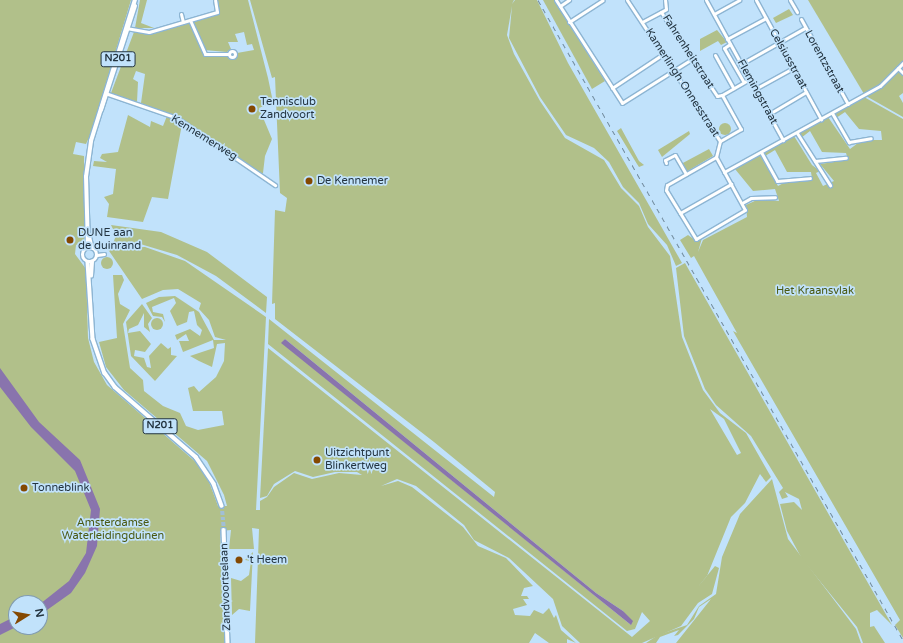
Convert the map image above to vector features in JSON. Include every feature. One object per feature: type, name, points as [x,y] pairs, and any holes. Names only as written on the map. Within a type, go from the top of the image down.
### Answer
[{"type":"main road","name":"N201","points":[[135,0],[128,28],[98,117],[87,166],[87,219],[90,248],[83,255],[90,262],[93,339],[105,373],[115,387],[196,457],[214,484],[222,506]]},
{"type":"main road","points":[[90,248],[97,255],[90,262]]},
{"type":"main road","name":"Zandvoortselaan","points":[[224,530],[228,643]]},
{"type":"street","points":[[128,28],[149,32],[216,12],[215,0]]},
{"type":"street","points":[[556,0],[606,79],[624,103],[692,59]]},
{"type":"street","points":[[560,6],[569,0]]},
{"type":"street","points":[[569,22],[603,0]]},
{"type":"street","name":"Kamerlingh Onnesstraat","points":[[628,0],[720,141],[716,157]]},
{"type":"street","points":[[642,22],[666,8],[665,0]]},
{"type":"street","name":"Flemingstraat","points":[[706,0],[783,140]]},
{"type":"street","points":[[714,14],[739,0]]},
{"type":"street","name":"Celsiusstraat","points":[[756,0],[821,119]]},
{"type":"street","points":[[790,0],[797,12]]},
{"type":"street","name":"Fahrenheitstraat","points":[[661,12],[717,96],[722,95],[741,129],[720,141]]},
{"type":"street","points":[[181,14],[183,22]]},
{"type":"street","points":[[727,39],[766,18]]},
{"type":"street","name":"Lorentzstraat","points":[[801,19],[848,104]]},
{"type":"street","points":[[190,20],[205,54],[229,54]]},
{"type":"street","points":[[741,64],[805,28]]},
{"type":"street","name":"Flemingstraat","points":[[730,44],[724,48],[744,82]]},
{"type":"street","points":[[612,88],[663,54]]},
{"type":"street","points":[[715,55],[733,88]]},
{"type":"street","points":[[724,172],[880,86],[903,63]]},
{"type":"street","points":[[755,89],[793,68]]},
{"type":"street","points":[[898,68],[903,73]]},
{"type":"street","points":[[722,95],[749,79]]},
{"type":"street","points":[[769,114],[806,92]]},
{"type":"street","name":"Kennemerweg","points":[[106,93],[176,118],[275,185]]},
{"type":"street","points":[[832,113],[849,142],[871,138]]},
{"type":"street","points":[[797,133],[830,185]]},
{"type":"street","points":[[761,152],[777,181],[810,178]]},
{"type":"street","points":[[666,163],[665,160],[675,155],[686,174]]},
{"type":"street","points":[[716,157],[745,211],[696,239],[666,190],[672,182],[716,157]]},
{"type":"street","points":[[815,161],[846,158]]},
{"type":"street","points":[[680,213],[731,184]]},
{"type":"street","points":[[742,203],[751,198],[775,197]]},
{"type":"street","points":[[97,255],[104,254]]},
{"type":"green space","name":"Amsterdamse Waterleidingduinen","points":[[0,0],[131,0],[91,133],[86,144],[76,142],[73,154],[84,156],[84,241],[76,245],[75,254],[86,269],[88,338],[94,362],[107,385],[198,464],[208,479],[218,506],[227,506],[224,495],[207,461],[124,390],[106,367],[99,342],[117,338],[113,275],[122,275],[124,280],[118,294],[120,304],[130,310],[123,324],[130,368],[143,380],[144,391],[163,406],[180,413],[186,426],[198,430],[224,425],[222,411],[193,411],[188,388],[194,386],[199,392],[216,377],[224,361],[225,343],[217,344],[212,367],[199,361],[190,356],[214,348],[213,340],[183,352],[179,341],[189,341],[186,334],[177,340],[175,335],[190,329],[200,336],[202,330],[197,325],[194,311],[189,312],[187,322],[177,326],[170,311],[176,303],[174,298],[152,307],[153,312],[163,314],[165,322],[162,317],[153,316],[146,303],[159,297],[175,296],[199,312],[214,340],[226,340],[215,337],[209,320],[199,309],[201,303],[178,289],[163,290],[142,299],[107,248],[145,247],[185,261],[266,317],[256,510],[260,510],[260,501],[267,497],[274,487],[294,473],[312,479],[339,473],[362,475],[357,472],[335,472],[313,477],[295,471],[274,484],[267,496],[260,498],[268,348],[632,637],[650,621],[642,612],[635,629],[627,631],[268,344],[269,319],[494,497],[495,492],[434,442],[275,319],[275,303],[272,304],[275,210],[285,212],[287,198],[280,193],[275,77],[272,78],[250,0],[514,0],[512,4],[515,0],[537,0],[568,63],[682,263],[676,266],[667,245],[648,224],[639,203],[623,187],[609,162],[594,148],[566,135],[540,97],[509,38],[512,6],[507,35],[514,54],[540,101],[565,138],[604,160],[621,188],[639,206],[648,227],[670,256],[682,337],[703,390],[720,413],[746,433],[771,477],[766,482],[760,474],[745,503],[731,517],[707,576],[715,566],[719,568],[712,594],[698,603],[681,626],[642,643],[580,643],[562,626],[553,599],[509,558],[474,540],[464,525],[416,486],[397,479],[381,486],[398,481],[412,487],[463,527],[478,546],[506,558],[533,586],[524,588],[521,596],[527,596],[529,599],[523,599],[527,605],[513,609],[515,615],[530,616],[534,610],[543,614],[549,608],[554,618],[556,615],[561,630],[576,643],[567,639],[567,643],[549,643],[535,633],[529,643],[255,643],[259,529],[252,528],[254,549],[229,549],[231,530],[220,531],[225,643],[0,643]],"holes":[[[285,339],[596,593],[623,611],[631,625],[282,343]],[[710,409],[724,419],[741,453],[737,455]]]},
{"type":"green space","points":[[140,0],[147,0],[141,23],[154,28],[135,28]]},
{"type":"green space","points":[[216,0],[248,0],[273,102],[259,108],[272,139],[265,156],[263,173],[261,174],[182,120],[141,103],[145,74],[136,71],[133,79],[138,82],[137,102],[111,93],[134,32],[151,33],[190,21],[203,52],[233,58],[237,53],[254,50],[252,44],[247,45],[244,32],[235,34],[238,42],[228,42],[231,49],[227,52],[204,50],[193,20],[219,12]]},
{"type":"green space","points":[[543,0],[554,0],[605,81],[592,89]]},
{"type":"green space","points":[[808,0],[903,0],[903,61],[882,83],[864,94]]},
{"type":"green space","points":[[789,9],[793,15],[776,23],[773,18]]},
{"type":"green space","points":[[717,30],[727,42],[721,45],[718,41],[700,51],[700,39]]},
{"type":"green space","points":[[898,71],[903,76],[903,93],[899,96],[903,103],[903,117],[866,96],[882,87]]},
{"type":"green space","name":"Het Kraansvlak","points":[[864,97],[903,119],[903,638],[895,625],[900,620],[733,331],[737,333],[694,256],[691,258],[680,240],[688,235],[695,240],[702,238],[698,252],[703,240],[747,217],[746,205],[759,199],[779,201],[775,189],[753,191],[735,169],[760,155],[778,186],[791,179],[812,179],[811,172],[787,172],[775,150],[765,156],[765,153],[794,136],[812,165],[820,171],[816,173],[823,186],[834,181],[820,164],[848,160],[846,153],[822,152],[810,131],[801,138],[800,133],[828,117],[850,149],[862,140],[882,140],[881,131],[859,129],[845,112],[836,118],[834,114]]},
{"type":"green space","points":[[128,115],[150,127],[151,121],[163,126],[167,116],[182,124],[168,199],[152,197],[143,222],[107,217],[109,204],[104,197],[113,194],[116,169],[93,166],[94,161],[107,162],[100,158],[102,154],[118,152]]},
{"type":"green space","points":[[723,123],[727,123],[731,129],[727,135],[723,135],[719,131],[719,127]]},
{"type":"green space","points":[[621,128],[639,161],[644,165],[639,167],[637,164],[617,131]]},
{"type":"green space","points":[[689,131],[690,134],[662,157],[658,150]]},
{"type":"green space","points":[[709,149],[713,156],[686,172],[681,164]]},
{"type":"green space","points":[[111,225],[161,232],[207,252],[267,297],[266,313],[216,276],[177,255],[137,243],[113,244],[116,235]]},
{"type":"green space","points":[[107,257],[111,259],[113,263],[111,267],[107,269],[103,267],[101,263],[103,259]]},
{"type":"green space","points":[[685,263],[892,625],[877,610],[870,613],[870,627],[874,626],[885,643],[863,643],[857,627],[802,559],[787,531],[780,504],[794,502],[802,510],[799,499],[785,492],[788,497],[782,499],[779,492],[783,488],[751,436],[716,405],[705,389],[684,336],[676,268]]},
{"type":"green space","points":[[142,304],[152,318],[148,324],[150,332],[144,327],[144,313],[138,325],[129,329],[128,333],[140,331],[151,344],[145,352],[135,350],[134,356],[144,358],[147,367],[151,368],[149,356],[161,343],[168,349],[171,347],[171,355],[177,356],[155,381],[131,356],[126,322]]},
{"type":"green space","points":[[155,318],[159,318],[163,324],[159,330],[155,330],[151,326],[151,322]]},
{"type":"green space","points":[[772,479],[788,539],[856,629],[861,643],[676,643],[711,599],[699,607],[694,619],[678,635],[674,636],[679,630],[660,637],[656,643],[646,643],[658,635],[687,625],[699,606],[716,594],[722,557],[740,514]]},
{"type":"green space","points":[[253,552],[250,611],[239,609],[232,615],[231,578],[241,581],[249,575],[251,561],[245,560]]},
{"type":"shaded area","points":[[285,339],[596,593],[623,611],[633,621],[631,625],[281,343]]},
{"type":"shaded area","points":[[0,368],[39,422],[80,460],[100,509],[97,546],[85,573],[71,593],[48,609],[48,598],[69,581],[86,553],[91,510],[75,471],[31,427],[0,387]]},
{"type":"shaded area","points":[[8,620],[8,631],[0,635],[0,624]]},
{"type":"tunnel","points":[[222,506],[224,530]]},
{"type":"railway","points":[[538,0],[903,640]]},
{"type":"place","name":"Tennisclub Zandvoort","points":[[252,109]]},
{"type":"place","name":"De Kennemer","points":[[309,181]]},
{"type":"place","name":"DUNE aan de duinrand","points":[[70,240]]},
{"type":"place","name":"Uitzichtpunt Blinkertweg","points":[[317,460]]},
{"type":"place","name":"Tonneblink","points":[[24,488]]},
{"type":"place","name":"'t Heem","points":[[239,560]]}]
